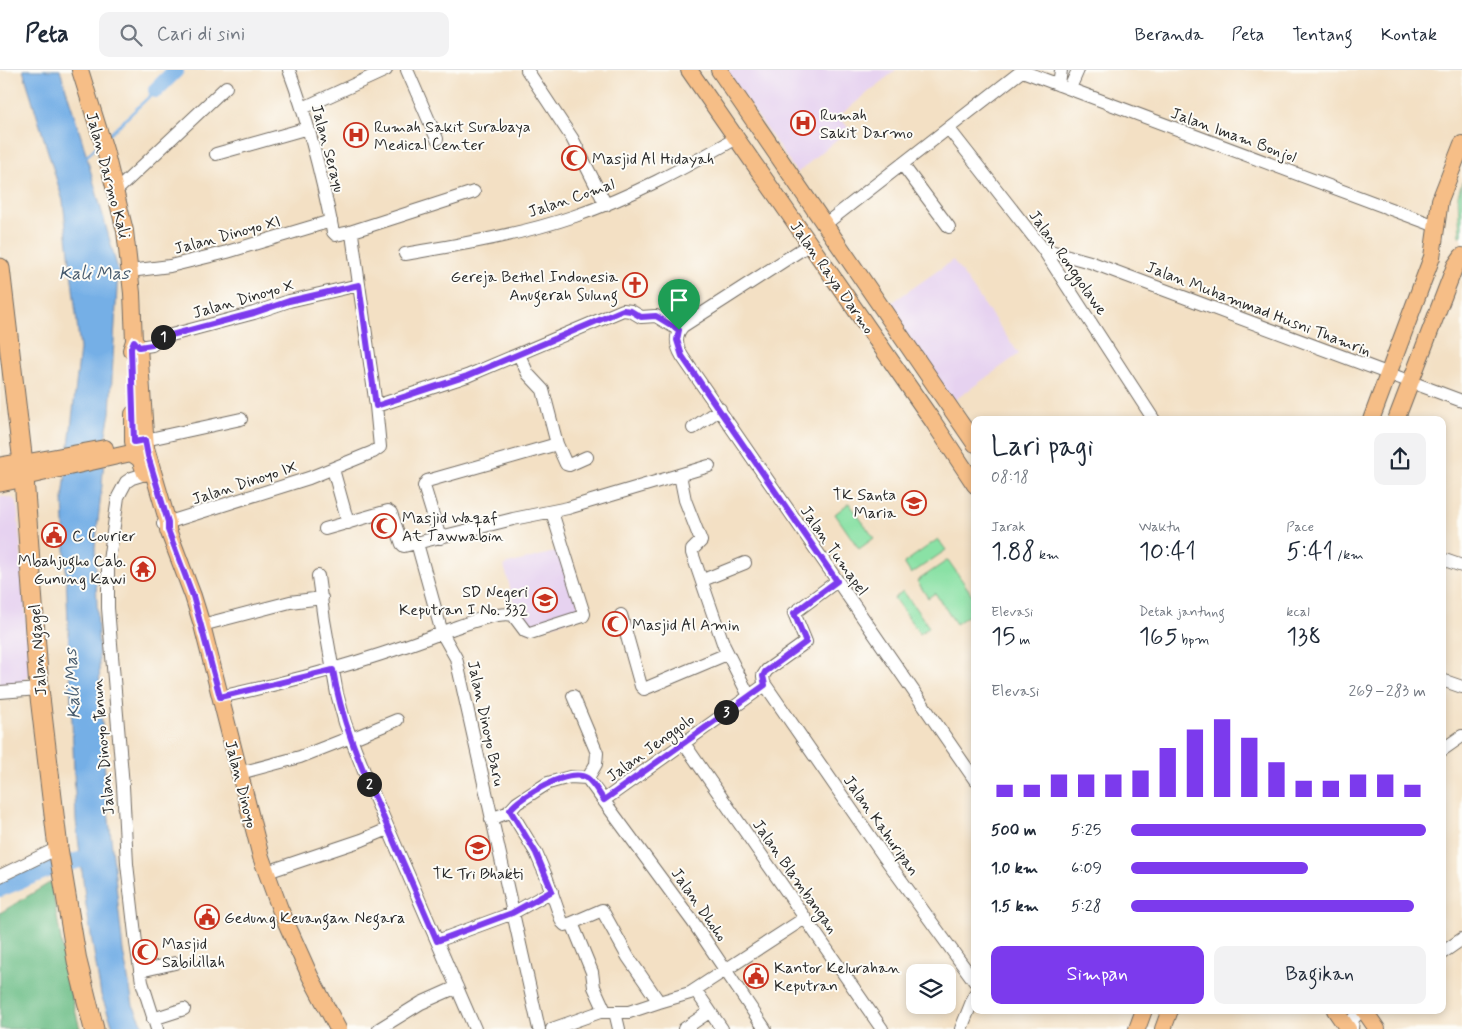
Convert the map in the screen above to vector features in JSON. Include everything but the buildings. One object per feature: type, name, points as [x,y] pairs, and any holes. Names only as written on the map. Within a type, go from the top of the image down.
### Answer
[{"type":"highway","name":"Jalan Ngagel","points":[[0,268],[24,470],[39,689],[58,852],[77,961],[94,1029]]},
{"type":"highway","points":[[0,467],[24,470]]},
{"type":"highway","points":[[0,482],[24,470]]},
{"type":"main road","name":"Jalan Darmo Kali","points":[[80,70],[116,191],[127,244],[135,345],[132,445]]},
{"type":"main road","name":"Jalan Raya Darmo","points":[[689,70],[971,479]]},
{"type":"main road","name":"Jalan Raya Darmo","points":[[719,70],[971,438]]},
{"type":"main road","points":[[1372,416],[1432,258],[1440,200],[1462,144]]},
{"type":"main road","points":[[1397,416],[1455,266],[1462,256]]},
{"type":"main road","points":[[932,420],[940,423],[948,418],[950,413],[949,405]]},
{"type":"main road","points":[[946,441],[947,436],[953,429],[964,428]]},
{"type":"main road","points":[[24,470],[132,445]]},
{"type":"main road","name":"Jalan Dinoyo","points":[[166,526],[148,456],[132,445],[131,453],[138,457],[193,596],[240,773],[255,838],[280,909],[310,976],[338,1029]]},
{"type":"main road","points":[[1137,1029],[1143,1014]]},
{"type":"main road","points":[[1163,1029],[1169,1014]]},
{"type":"main road","points":[[1338,1014],[1348,1029]]},
{"type":"main road","points":[[1365,1014],[1377,1029]]},
{"type":"street","name":"Jalan Serayu","points":[[289,70],[303,108],[322,176],[333,232],[336,235],[350,232]]},
{"type":"street","points":[[303,108],[386,70]]},
{"type":"street","points":[[407,70],[437,139]]},
{"type":"street","points":[[527,70],[572,138],[606,205]]},
{"type":"street","points":[[1061,70],[1065,87]]},
{"type":"street","points":[[1065,87],[1078,70]]},
{"type":"street","points":[[824,225],[1022,71]]},
{"type":"street","name":"Jalan Imam Bonjol","points":[[1022,71],[1436,226]]},
{"type":"street","points":[[116,191],[226,87]]},
{"type":"street","points":[[216,154],[308,128]]},
{"type":"street","name":"Jalan Ronggolawe","points":[[949,129],[1043,249],[1151,416]]},
{"type":"street","name":"Jalan Comal","points":[[405,254],[468,243],[545,225],[606,205],[653,183],[736,139]]},
{"type":"street","points":[[902,164],[950,227]]},
{"type":"street","points":[[474,192],[350,232],[376,406],[460,379],[623,310],[631,311],[641,317],[656,316],[678,332],[696,317],[810,244]]},
{"type":"street","name":"Jalan Dinoyo XI","points":[[130,271],[170,266],[227,252],[331,221]]},
{"type":"street","name":"Jalan Muhammad Husni Thamrin","points":[[1043,249],[1090,262],[1462,401]]},
{"type":"street","name":"Jalan Dinoyo X","points":[[135,345],[152,345],[160,338],[254,313],[289,301],[359,285]]},
{"type":"street","name":"Jalan Tumapel","points":[[678,332],[678,346],[682,356],[971,774]]},
{"type":"street","points":[[519,354],[528,374],[543,390],[557,444],[567,465],[586,457]]},
{"type":"street","name":"Jalan Dinoyo IX","points":[[166,526],[310,478],[373,452],[380,447],[376,406]]},
{"type":"street","points":[[693,428],[720,409]]},
{"type":"street","points":[[132,445],[241,419]]},
{"type":"street","points":[[443,537],[424,486],[427,481],[557,444]]},
{"type":"street","points":[[325,529],[388,511],[391,513],[404,546],[513,519],[552,512],[710,466]]},
{"type":"street","points":[[333,469],[348,522]]},
{"type":"street","name":"Jalan Dinoyo Tenun","points":[[145,474],[126,482],[118,497],[108,568],[108,589],[112,671],[123,786],[127,864],[140,971],[145,997],[155,1024]]},
{"type":"street","points":[[680,475],[685,500],[701,542],[692,550],[703,580],[710,609],[727,654],[748,696]]},
{"type":"street","points":[[220,697],[333,670],[472,622],[506,614],[513,615],[525,631],[530,633],[582,617],[584,614],[552,512]]},
{"type":"street","name":"Jalan Dinoyo Baru","points":[[417,543],[442,633],[456,658],[539,1029]]},
{"type":"street","points":[[1446,560],[1462,566]]},
{"type":"street","points":[[703,580],[746,563]]},
{"type":"street","points":[[318,576],[339,704],[388,829],[475,1029]]},
{"type":"street","points":[[765,685],[763,676],[765,672],[806,642],[794,613],[837,581]]},
{"type":"street","points":[[202,625],[290,602],[322,598]]},
{"type":"street","points":[[621,615],[640,686],[644,689],[727,654]]},
{"type":"street","points":[[1446,681],[1462,687]]},
{"type":"street","name":"Jalan Jenggolo","points":[[604,800],[765,685]]},
{"type":"street","name":"Jalan Kahuripan","points":[[765,685],[885,858],[971,976]]},
{"type":"street","points":[[0,692],[39,689]]},
{"type":"street","points":[[491,819],[510,810],[516,803],[548,783],[582,776],[588,778],[596,764],[597,753],[574,696]]},
{"type":"street","points":[[240,773],[300,757],[397,720]]},
{"type":"street","points":[[1446,747],[1462,736]]},
{"type":"street","name":"Jalan Blambangan","points":[[683,742],[882,1029]]},
{"type":"street","name":"Jalan Dhoho","points":[[588,778],[693,922],[765,1029]]},
{"type":"street","points":[[510,810],[536,853],[552,891],[562,922],[565,925],[572,923],[602,910],[628,957],[659,1002]]},
{"type":"street","points":[[267,872],[362,840],[388,829]]},
{"type":"street","points":[[0,876],[58,852]]},
{"type":"street","points":[[437,941],[512,913],[552,891]]},
{"type":"street","points":[[552,1029],[576,1019],[610,1011],[634,1012],[696,991],[805,918]]},
{"type":"street","points":[[572,923],[592,972],[592,983],[620,1029]]},
{"type":"street","points":[[1446,950],[1462,939]]},
{"type":"street","points":[[140,971],[175,962]]},
{"type":"street","points":[[379,1029],[421,1003],[457,986]]},
{"type":"street","points":[[696,991],[722,1029]]},
{"type":"street","points":[[961,1029],[971,1004]]},
{"type":"street","points":[[155,1024],[184,1009]]},
{"type":"street","points":[[684,1029],[709,1012]]},
{"type":"street","points":[[1352,1029],[1353,1019],[1358,1014]]},
{"type":"shaded area","name":"Rumah Sakit Darmo","points":[[726,70],[896,70],[839,116],[849,129],[797,173]]},
{"type":"shaded area","points":[[953,260],[1019,354],[952,402],[887,306]]},
{"type":"shaded area","points":[[0,496],[12,498],[17,502],[30,673],[23,681],[13,685],[0,685]]},
{"type":"shaded area","name":"SD Negeri Keputran I No. 332","points":[[562,550],[582,616],[528,632],[517,615],[504,565]]},
{"type":"green space","points":[[1462,182],[1462,235],[1460,237],[1458,195]]},
{"type":"green space","points":[[849,503],[874,538],[859,549],[835,514]]},
{"type":"green space","points":[[938,539],[946,550],[911,574],[904,563]]},
{"type":"green space","points":[[948,560],[971,593],[971,614],[956,624],[935,593],[928,598],[917,581]]},
{"type":"green space","points":[[903,591],[929,627],[920,634],[894,598]]},
{"type":"green space","points":[[51,882],[69,987],[80,1029],[0,1029],[0,913]]},
{"type":"water","name":"Kali Mas","points":[[23,70],[60,70],[82,140],[118,270],[110,413],[106,433],[95,547],[100,691],[106,791],[123,951],[133,1005],[145,1029],[114,1029],[101,995],[86,905],[76,820],[63,499],[80,349],[63,201]]},
{"type":"waterway","points":[[156,90],[176,70]]},
{"type":"waterway","points":[[107,137],[156,90]]},
{"type":"waterway","points":[[85,158],[97,146]]},
{"type":"waterway","points":[[0,889],[47,870],[102,853]]},
{"type":"place","name":"Rumah Sakit Darmo","points":[[803,123]]},
{"type":"place","name":"Rumah Sakit Surabaya Medical Center","points":[[356,135]]},
{"type":"place","name":"Masjid Al Hidayah","points":[[574,158]]},
{"type":"place","name":"Gereja Bethel Indonesia Anugerah Sulung","points":[[635,285]]},
{"type":"place","name":"TK Santa Maria","points":[[914,503]]},
{"type":"place","name":"Masjid Waqaf At Tawwabin","points":[[384,526]]},
{"type":"place","name":"C Courier","points":[[54,535]]},
{"type":"place","name":"Mbahjugho Cab. Gunung Kawi","points":[[143,569]]},
{"type":"place","name":"SD Negeri Keputran I No. 332","points":[[545,600]]},
{"type":"place","name":"Masjid Al Amin","points":[[615,624]]},
{"type":"place","name":"TK Tri Bhakti","points":[[478,848]]},
{"type":"place","name":"Gedung Keuangan Negara","points":[[207,917]]},
{"type":"place","name":"Masjid Sabilillah","points":[[145,952]]},
{"type":"place","name":"Kantor Kelurahan Keputran","points":[[756,976]]},
{"type":"route","points":[[359,285],[376,406],[467,376],[615,312],[627,309],[641,317],[656,316],[679,330],[677,340],[682,356],[837,581],[794,613],[806,642],[765,672],[763,680],[765,685],[604,800],[589,780],[582,776],[548,783],[516,803],[510,810],[536,853],[552,891],[512,913],[437,941],[369,784],[345,723],[339,704],[333,670],[220,697],[193,596],[168,530],[168,522],[145,440],[134,442],[131,348],[134,341],[139,347],[152,345],[160,338],[254,313],[326,291],[359,285]]}]
